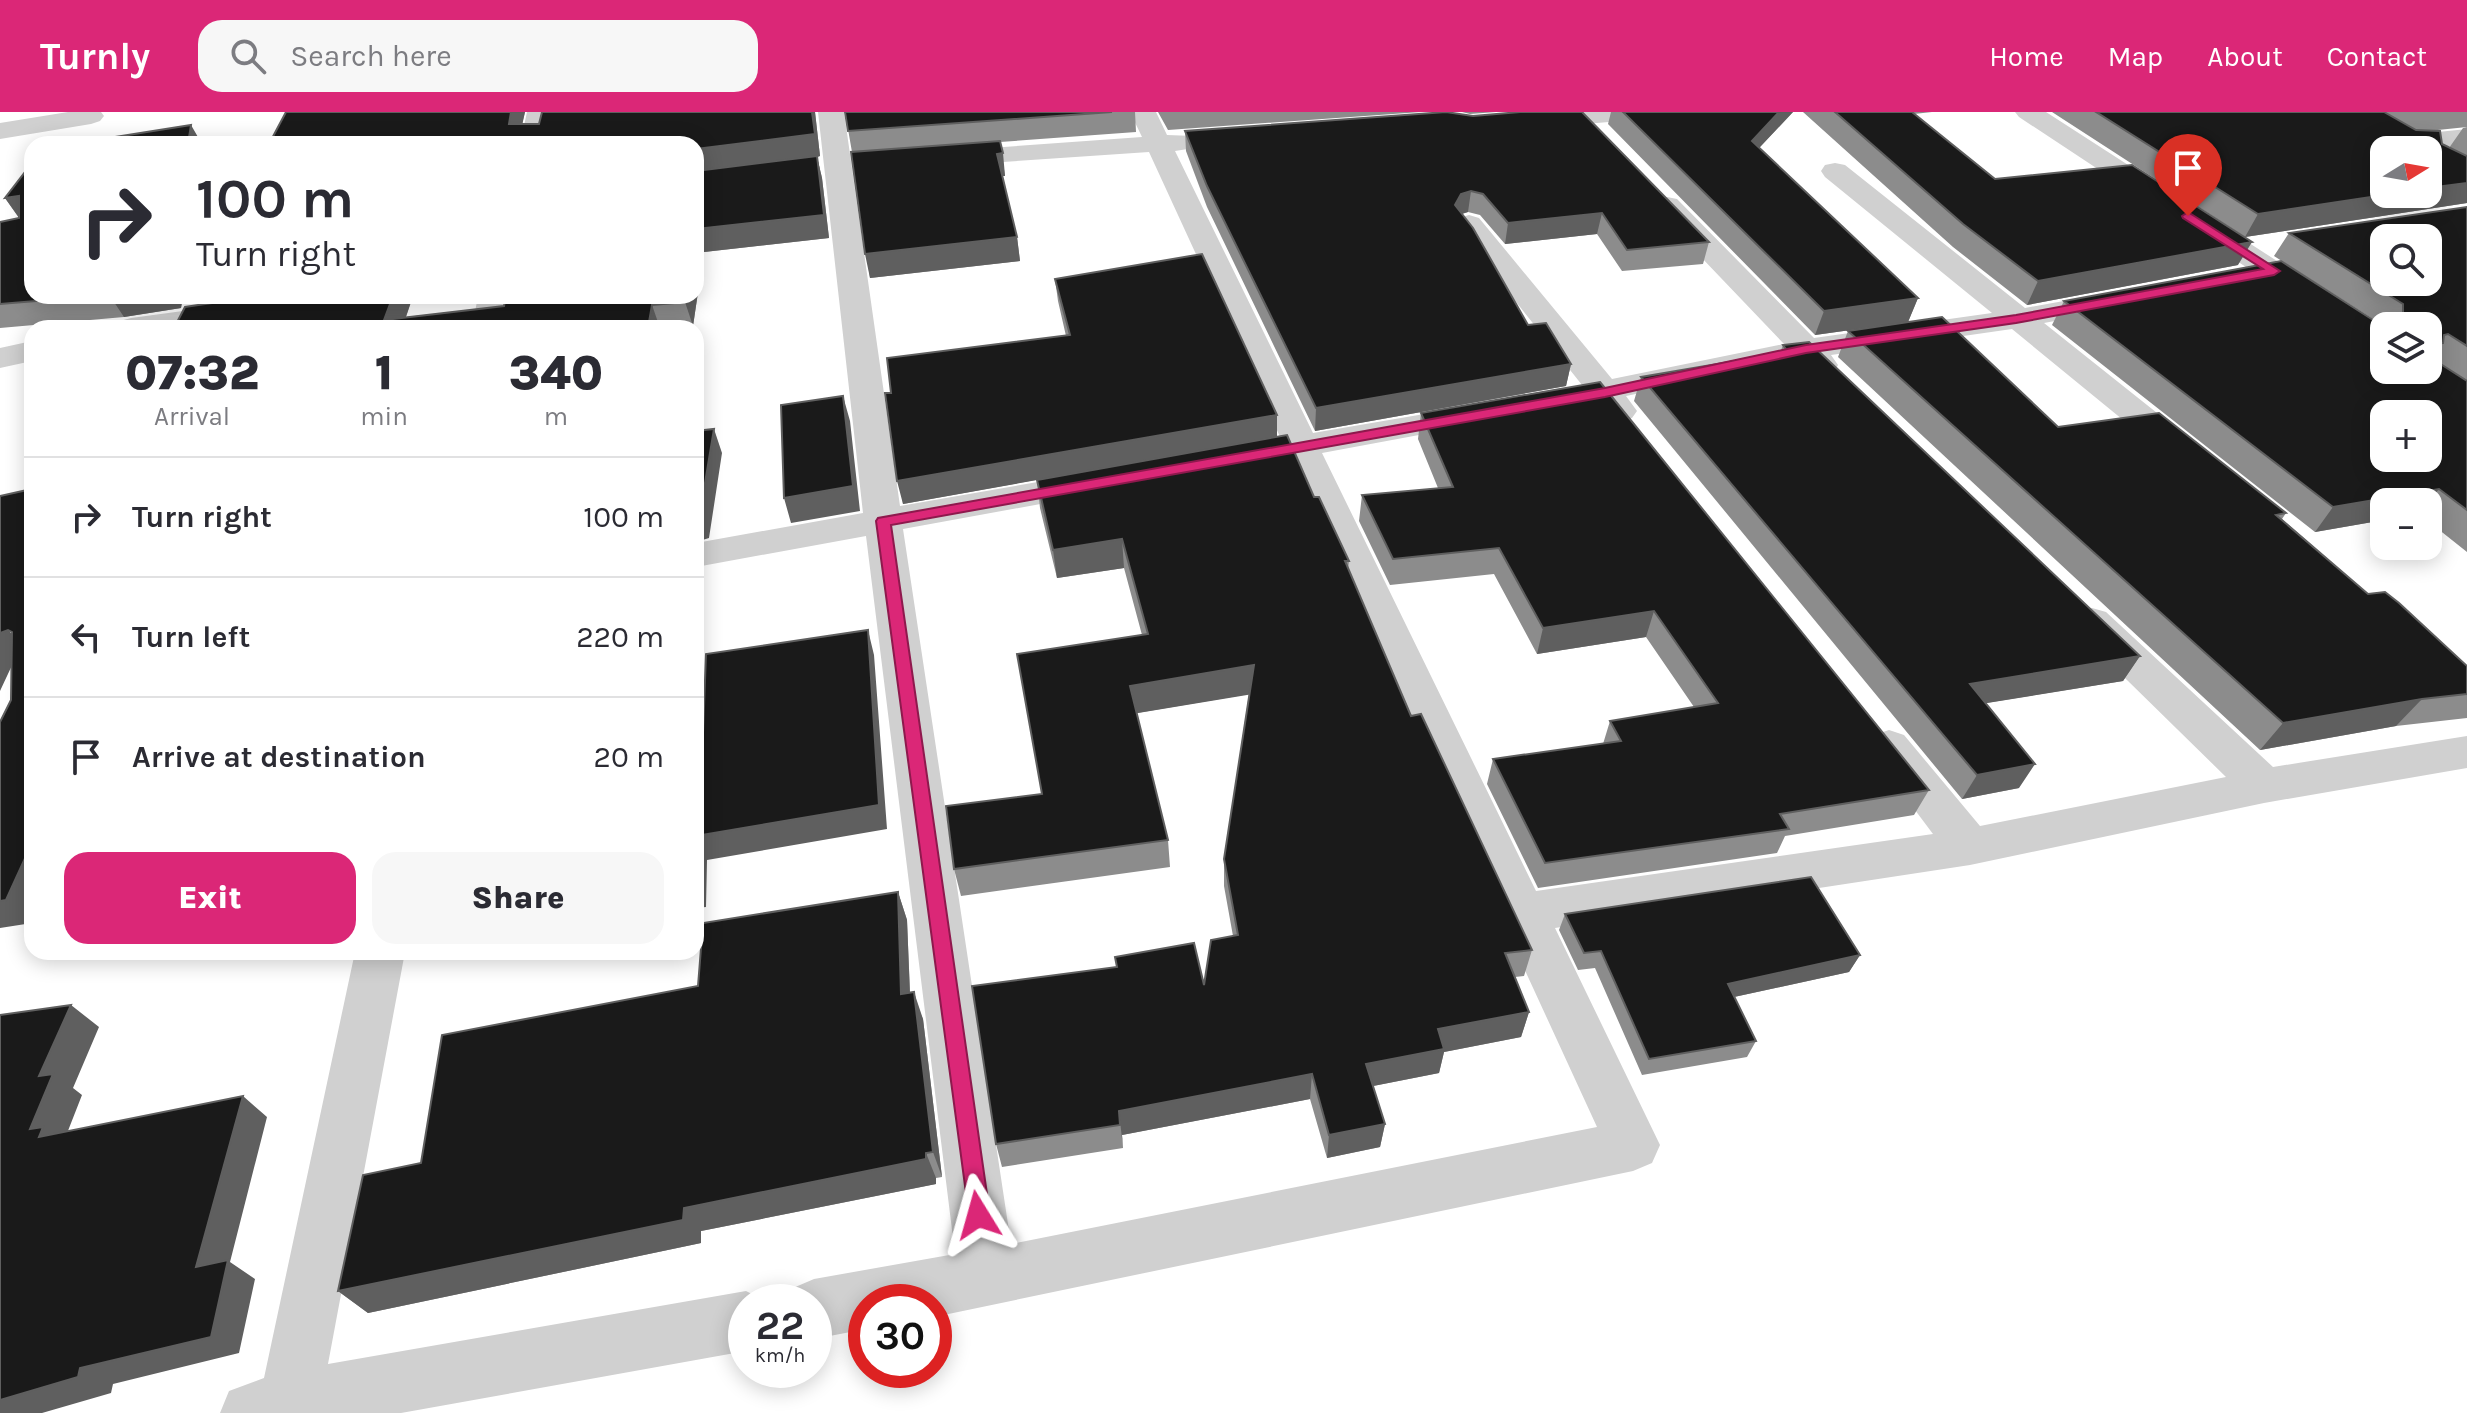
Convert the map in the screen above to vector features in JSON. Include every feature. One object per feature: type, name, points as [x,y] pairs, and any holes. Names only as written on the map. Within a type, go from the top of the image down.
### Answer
[{"type":"street","points":[[535,136],[540,112]]},
{"type":"street","points":[[831,112],[883,521],[987,1278]]},
{"type":"street","points":[[1498,123],[1632,112]]},
{"type":"street","points":[[2028,112],[2235,264],[2280,257],[2370,332]]},
{"type":"street","points":[[1580,114],[1614,150]]},
{"type":"street","points":[[0,131],[91,116]]},
{"type":"street","points":[[2382,127],[2398,136]]},
{"type":"street","points":[[914,160],[1150,128],[1205,140]]},
{"type":"street","points":[[832,1306],[987,1278],[1633,1145],[1150,128]]},
{"type":"street","points":[[2442,143],[2467,137]]},
{"type":"street","points":[[2442,161],[2454,168]]},
{"type":"street","points":[[1835,171],[2211,474]]},
{"type":"street","points":[[1646,183],[1840,382]]},
{"type":"street","points":[[1469,224],[1644,442]]},
{"type":"street","points":[[1210,463],[1605,392],[1806,349],[2016,319],[2153,293]]},
{"type":"street","points":[[188,320],[267,309]]},
{"type":"street","points":[[0,358],[24,353]]},
{"type":"street","points":[[704,554],[1132,477]]},
{"type":"street","points":[[2069,600],[2264,786]]},
{"type":"street","points":[[1871,724],[1970,847]]},
{"type":"street","points":[[1523,913],[1970,847],[2264,786],[2467,752]]},
{"type":"street","points":[[378,960],[270,1407],[728,1324]]},
{"type":"building","points":[[286,112],[511,112],[509,124],[539,124],[542,112],[812,112],[815,134],[704,148],[704,136],[273,136]]},
{"type":"building","points":[[845,112],[1112,112],[848,131]]},
{"type":"building","points":[[1446,112],[1473,116],[1582,112],[1709,242],[1627,250],[1602,213],[1508,223],[1483,194],[1471,191],[1461,194],[1455,205],[1473,228],[1528,325],[1546,323],[1571,364],[1316,408],[1207,186],[1185,131]]},
{"type":"building","points":[[1623,112],[1779,112],[1752,141],[1918,298],[1824,311]]},
{"type":"building","points":[[1835,112],[1912,112],[1995,179],[2132,165],[2252,242],[2038,281],[1963,224]]},
{"type":"building","points":[[2096,112],[2384,112],[2416,130],[2440,131],[2441,136],[2370,136],[2370,197],[2258,214]]},
{"type":"building","points":[[191,125],[189,136],[122,136]]},
{"type":"building","points":[[1000,141],[1003,153],[997,154],[1017,237],[865,254],[851,152]]},
{"type":"building","points":[[2442,144],[2467,156],[2467,183],[2442,186]]},
{"type":"building","points":[[817,156],[824,215],[704,228],[704,170]]},
{"type":"building","points":[[24,173],[24,302],[0,304],[0,222],[19,218],[19,196],[5,198]]},
{"type":"building","points":[[2467,207],[2467,346],[2448,334],[2444,335],[2442,343],[2442,312],[2403,312],[2403,304],[2390,296],[2442,296],[2442,224],[2370,224],[2370,283],[2289,233]]},
{"type":"building","points":[[1202,254],[1277,415],[897,481],[885,393],[891,393],[887,358],[1070,335],[1055,279]]},
{"type":"building","points":[[2281,261],[2370,318],[2370,384],[2442,384],[2442,365],[2467,381],[2467,510],[2442,491],[2442,488],[2370,488],[2370,501],[2333,507],[2064,301]]},
{"type":"building","points":[[205,304],[390,304],[384,320],[178,320],[185,307]]},
{"type":"building","points":[[504,304],[663,304],[652,305],[649,320],[384,320]]},
{"type":"building","points":[[1942,317],[2058,427],[2159,413],[2286,513],[2276,515],[2368,594],[2385,592],[2399,603],[2467,666],[2467,694],[2283,723],[1848,331]]},
{"type":"building","points":[[1809,342],[2140,656],[1970,684],[2035,764],[1977,775],[1641,377],[1788,352],[1783,345]]},
{"type":"building","points":[[1600,382],[1929,790],[1780,814],[1789,829],[1545,863],[1493,759],[1621,741],[1610,721],[1718,703],[1654,611],[1543,628],[1499,548],[1393,559],[1362,495],[1453,487],[1421,413]]},
{"type":"building","points":[[843,396],[853,486],[784,498],[781,405]]},
{"type":"building","points":[[714,429],[704,489],[704,430]]},
{"type":"building","points":[[1287,435],[1314,497],[1319,497],[1349,561],[1345,561],[1411,716],[1421,714],[1532,950],[1505,953],[1529,1012],[1438,1029],[1444,1049],[1366,1064],[1385,1124],[1329,1135],[1312,1074],[1119,1111],[1120,1125],[996,1144],[972,986],[1117,967],[1115,957],[1194,943],[1204,985],[1211,940],[1238,935],[1224,859],[1254,665],[1130,686],[1168,840],[954,869],[946,806],[1042,794],[1017,654],[1148,634],[1122,539],[1053,550],[1037,480]]},
{"type":"building","points":[[24,491],[24,861],[6,900],[0,901],[0,722],[11,700],[12,632],[0,633],[0,496]]},
{"type":"building","points":[[868,630],[879,805],[704,835],[706,654]]},
{"type":"building","points":[[1811,877],[1860,955],[1728,984],[1756,1041],[1649,1059],[1601,951],[1584,953],[1565,914]]},
{"type":"building","points":[[898,892],[901,994],[914,992],[933,1152],[926,1153],[926,1159],[684,1208],[683,1220],[338,1291],[363,1175],[421,1163],[442,1035],[698,986],[700,960],[704,960],[704,923]]},
{"type":"building","points":[[71,1005],[39,1076],[53,1074],[30,1129],[43,1127],[39,1137],[243,1096],[196,1267],[228,1260],[211,1337],[80,1368],[78,1377],[0,1400],[0,1015]]},
{"type":"route","points":[[978,1215],[883,521],[1605,392],[1806,349],[2016,319],[2274,271],[2188,216]]}]
